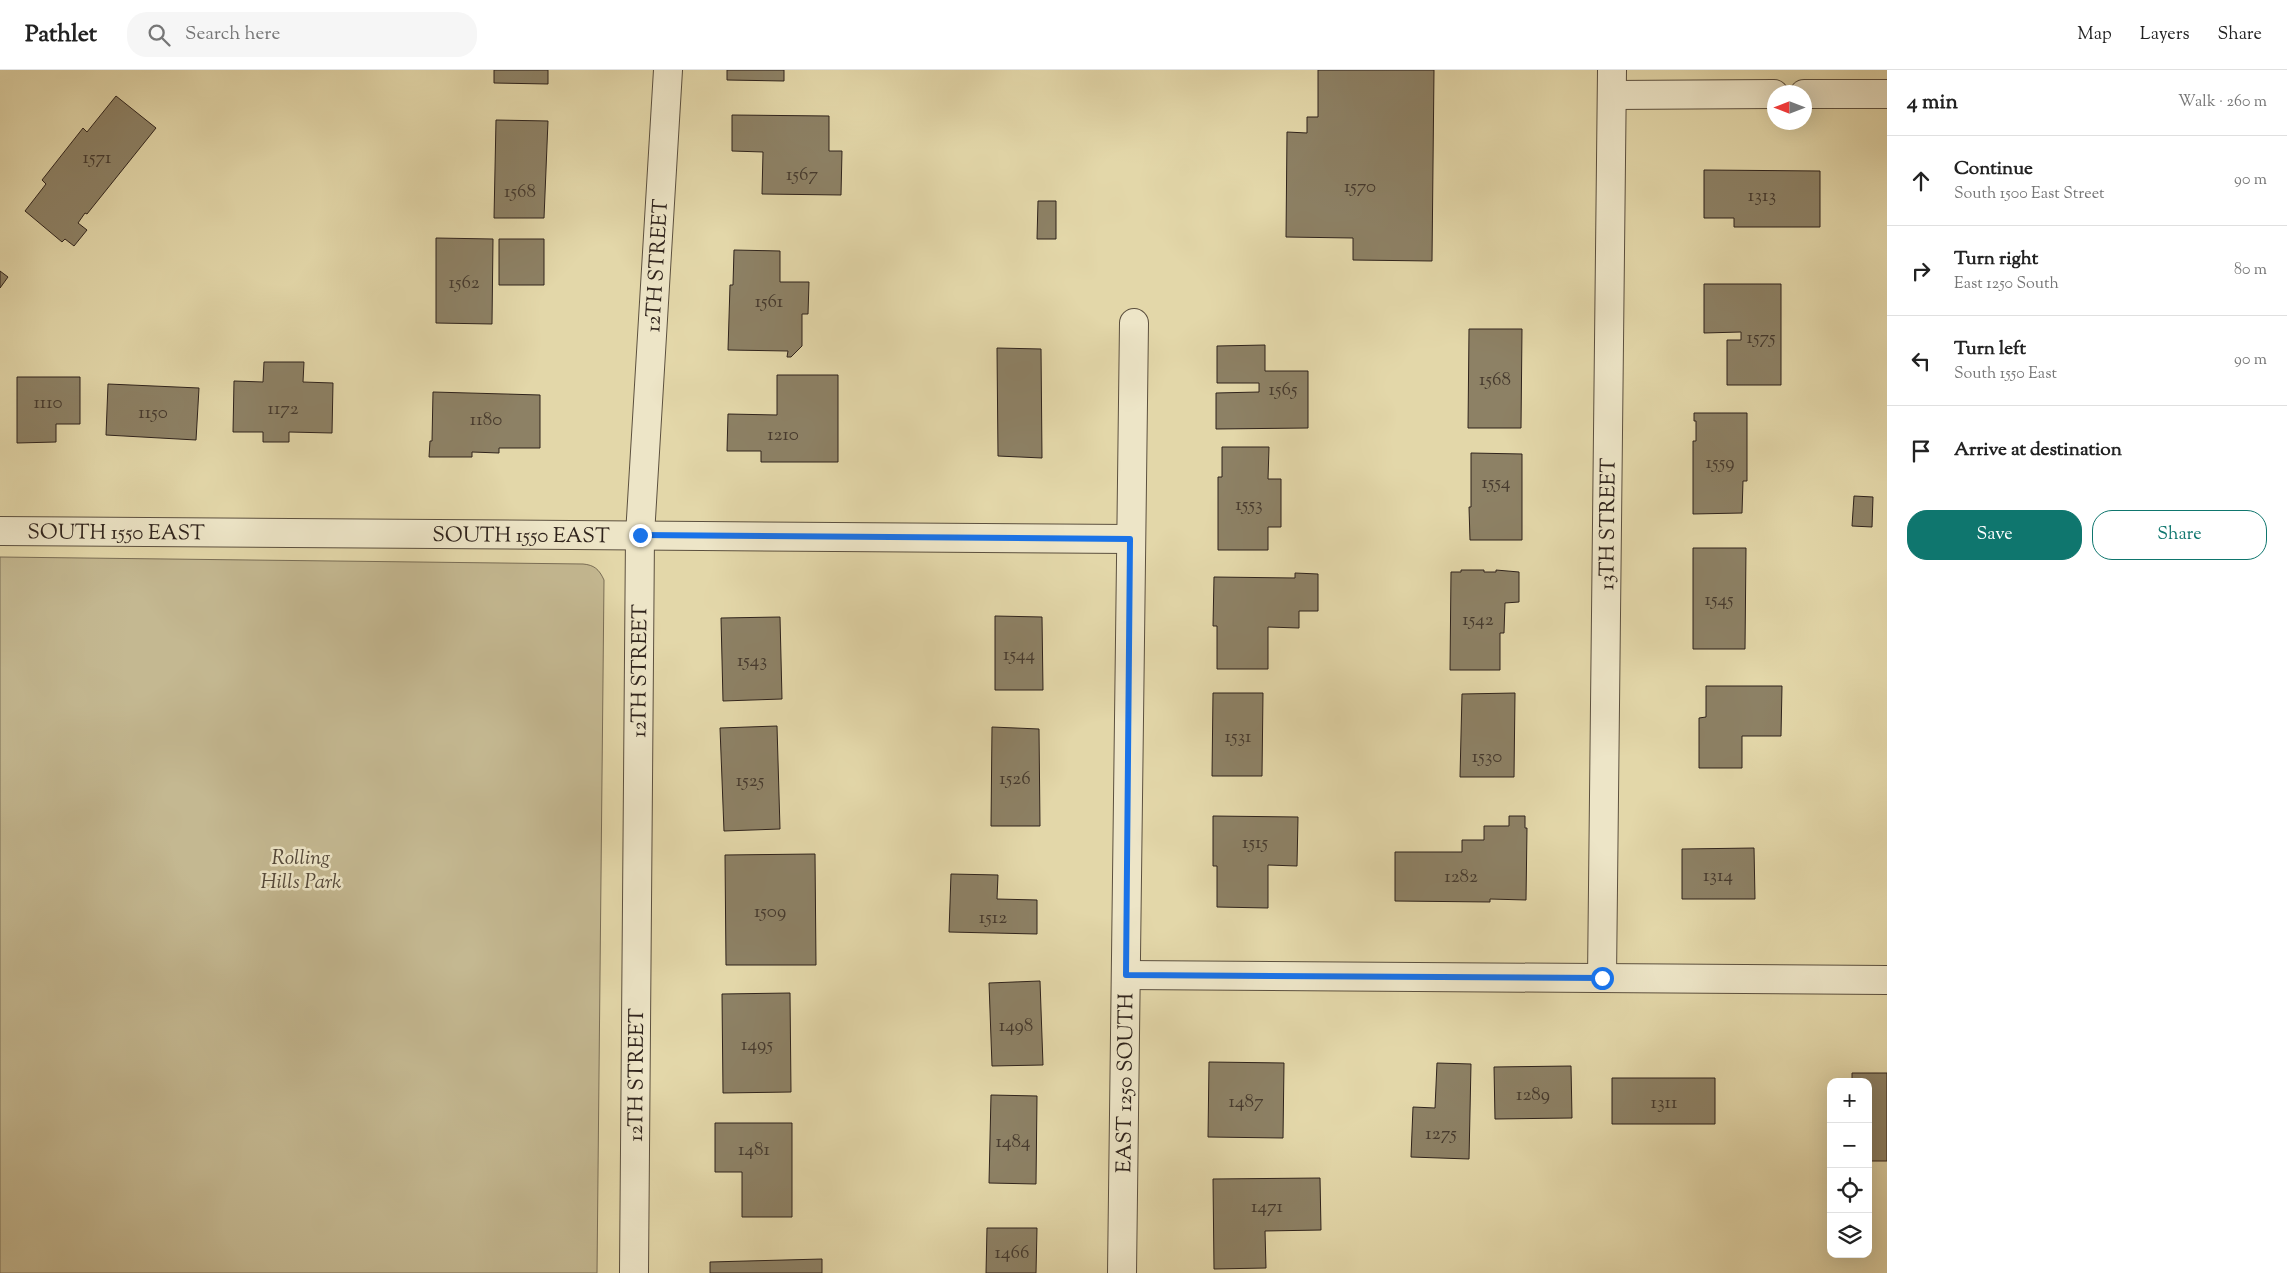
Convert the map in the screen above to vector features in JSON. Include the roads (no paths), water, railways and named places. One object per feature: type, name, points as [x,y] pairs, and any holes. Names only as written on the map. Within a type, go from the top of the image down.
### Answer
[{"type":"street","name":"12TH STREET","points":[[634,1273],[640,535],[668,70]]},
{"type":"street","points":[[1612,82],[1767,93]]},
{"type":"street","name":"13TH STREET","points":[[1602,978],[1612,82]]},
{"type":"street","points":[[1812,94],[1887,94]]},
{"type":"street","name":"EAST 1250 SOUTH","points":[[1122,1273],[1134,323]]},
{"type":"street","name":"SOUTH 1550 EAST","points":[[1,531],[1130,539]]},
{"type":"street","points":[[1126,975],[1887,980]]},
{"type":"park label","name":"Rolling Hills Park","points":[[301,869]]}]
